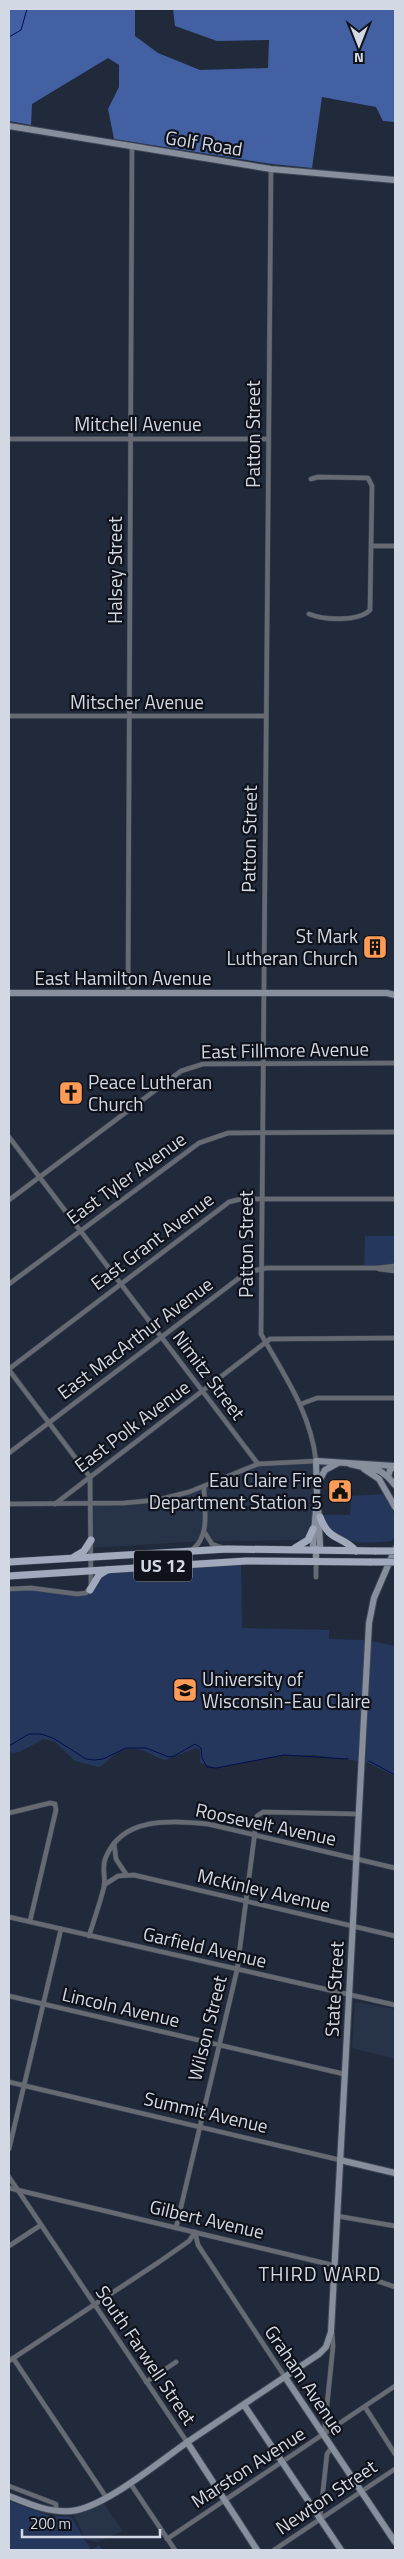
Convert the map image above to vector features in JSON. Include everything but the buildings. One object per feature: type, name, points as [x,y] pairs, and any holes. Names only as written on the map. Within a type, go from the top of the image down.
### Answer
[{"type":"main road","name":"Golf Road","points":[[9,126],[271,169],[395,180]]},
{"type":"main road","name":"East Hamilton Avenue","points":[[387,993],[395,990]]},
{"type":"main road","name":"East Hamilton Avenue","points":[[9,993],[387,993],[395,995]]},
{"type":"main road","points":[[316,1461],[395,1466]]},
{"type":"main road","name":"Patton Street","points":[[316,1461],[317,1486],[313,1546],[316,1549],[316,1561]]},
{"type":"main road","points":[[317,1486],[325,1470],[333,1464],[344,1462],[380,1471],[391,1481]]},
{"type":"main road","points":[[395,1466],[390,1470],[395,1503]]},
{"type":"main road","points":[[361,1467],[379,1479],[395,1507]]},
{"type":"main road","name":"Patton Street","points":[[316,1496],[320,1517],[320,1546],[316,1549]]},
{"type":"main road","points":[[320,1517],[329,1535],[350,1545],[356,1551]]},
{"type":"main road","points":[[292,1549],[308,1540],[314,1529]]},
{"type":"main road","points":[[72,1558],[84,1551],[91,1540]]},
{"type":"main road","name":"US 12","points":[[9,1562],[191,1550],[395,1550]]},
{"type":"main road","name":"State Street","points":[[332,2332],[369,1623],[374,1598],[395,1550]]},
{"type":"main road","name":"US 12","points":[[9,1576],[246,1561],[395,1562]]},
{"type":"main road","points":[[90,1590],[99,1575],[109,1569]]},
{"type":"main road","name":"Summit Avenue","points":[[340,2160],[395,2173]]},
{"type":"main road","points":[[9,2496],[32,2505],[56,2511],[72,2511],[88,2507],[130,2482],[322,2351],[332,2332]]},
{"type":"main road","name":"Graham Avenue","points":[[284,2377],[395,2542]]},
{"type":"main road","points":[[244,2405],[341,2550]]},
{"type":"main road","name":"South Farwell Street","points":[[187,2442],[257,2550]]},
{"type":"street","name":"Halsey Street","points":[[128,993],[132,147]]},
{"type":"street","name":"Patton Street","points":[[271,169],[261,1334],[301,1404],[310,1428],[316,1461]]},
{"type":"street","name":"Mitchell Avenue","points":[[9,439],[268,439]]},
{"type":"street","points":[[309,614],[318,617],[360,617],[370,610],[372,546],[372,486],[368,478],[318,477],[311,479]]},
{"type":"street","points":[[372,546],[395,546]]},
{"type":"street","name":"Mitscher Avenue","points":[[9,716],[265,716]]},
{"type":"street","name":"East Fillmore Avenue","points":[[9,1200],[38,1176],[181,1071],[203,1064],[395,1063]]},
{"type":"street","name":"East Tyler Avenue","points":[[9,1284],[199,1143],[228,1133],[395,1132]]},
{"type":"street","name":"Nimitz Street","points":[[9,1137],[258,1464]]},
{"type":"street","name":"East Grant Avenue","points":[[9,1369],[218,1208],[241,1199],[395,1199]]},
{"type":"street","name":"East MacArthur Avenue","points":[[9,1453],[247,1272],[261,1268],[378,1268],[395,1266]]},
{"type":"street","name":"East MacArthur Avenue","points":[[378,1268],[395,1271]]},
{"type":"street","name":"East Polk Avenue","points":[[55,1504],[270,1339],[395,1338]]},
{"type":"street","points":[[9,1369],[90,1477],[91,1503],[90,1590],[80,1595],[41,1589],[9,1589]]},
{"type":"street","points":[[301,1404],[317,1398],[395,1398]]},
{"type":"street","points":[[9,1504],[157,1500],[204,1486],[258,1464],[316,1461]]},
{"type":"street","points":[[191,1550],[200,1544],[205,1533],[204,1486]]},
{"type":"street","points":[[205,1533],[212,1544],[227,1549]]},
{"type":"street","name":"Patton Street","points":[[316,1561],[316,1577]]},
{"type":"street","points":[[9,1813],[50,1803],[55,1804],[56,1810],[30,1921]]},
{"type":"street","name":"Wilson Street","points":[[176,2228],[237,1970],[258,1816],[263,1812],[358,1814]]},
{"type":"street","name":"Roosevelt Avenue","points":[[89,1936],[104,1885],[102,1871],[105,1857],[114,1843],[133,1827],[178,1821],[208,1824],[395,1868]]},
{"type":"street","points":[[104,1885],[118,1876],[126,1874],[116,1859],[114,1843]]},
{"type":"street","name":"McKinley Avenue","points":[[126,1874],[395,1936]]},
{"type":"street","name":"Garfield Avenue","points":[[9,1917],[395,2005]]},
{"type":"street","points":[[9,2149],[61,1929]]},
{"type":"street","name":"Lincoln Avenue","points":[[9,1996],[344,2074]]},
{"type":"street","name":"Summit Avenue","points":[[9,2082],[340,2160]]},
{"type":"street","name":"South Farwell Street","points":[[9,2177],[187,2442]]},
{"type":"street","name":"Gilbert Avenue","points":[[9,2188],[334,2265],[395,2287]]},
{"type":"street","points":[[337,2216],[395,2226]]},
{"type":"street","points":[[9,2246],[41,2225]]},
{"type":"street","points":[[106,2497],[11,2360],[189,2241],[195,2232]]},
{"type":"street","name":"Graham Avenue","points":[[195,2232],[198,2245],[284,2377]]},
{"type":"street","name":"State Street","points":[[324,2435],[333,2346],[332,2332]]},
{"type":"street","points":[[146,2382],[176,2362]]},
{"type":"street","name":"Marston Avenue","points":[[167,2539],[395,2386]]},
{"type":"street","points":[[365,2407],[395,2454]]},
{"type":"street","points":[[320,2519],[326,2454],[332,2447]]},
{"type":"street","name":"Newton Street","points":[[274,2550],[395,2469]]},
{"type":"street","points":[[130,2482],[175,2550]]},
{"type":"street","points":[[9,2486],[56,2504],[56,2511]]},
{"type":"shaded area","points":[[9,9],[135,9],[135,36],[158,53],[200,70],[268,68],[269,40],[217,41],[175,26],[173,9],[395,9],[395,122],[383,121],[376,107],[322,97],[312,168],[272,164],[114,139],[108,109],[119,87],[119,65],[108,58],[32,104],[31,125],[9,121]]},
{"type":"shaded area","points":[[365,1236],[395,1236],[395,1271],[364,1268]]},
{"type":"shaded area","points":[[316,1461],[314,1517],[308,1540],[209,1541],[205,1534],[202,1541],[91,1548],[91,1503],[168,1498],[258,1464]]},
{"type":"shaded area","points":[[384,1494],[395,1517],[396,1529],[392,1541],[372,1543],[351,1541],[333,1533],[327,1525],[323,1515],[350,1515],[351,1496]]},
{"type":"shaded area","name":"University of Wisconsin-Eau Claire","points":[[241,1565],[242,1628],[329,1630],[329,1639],[365,1640],[358,1761],[314,1755],[284,1755],[216,1768],[200,1763],[200,1750],[196,1748],[165,1760],[142,1750],[130,1749],[115,1754],[99,1767],[75,1761],[55,1742],[44,1739],[19,1752],[12,1753],[9,1750],[9,1589],[83,1594],[109,1569]]},
{"type":"shaded area","name":"University of Wisconsin-Eau Claire","points":[[371,1641],[395,1646],[395,1776],[366,1762]]},
{"type":"shaded area","points":[[355,2002],[395,2009],[395,2059],[352,2048]]},
{"type":"shaded area","points":[[101,2500],[123,2531],[98,2542],[86,2540],[72,2511]]},
{"type":"shaded area","points":[[9,2501],[50,2516],[71,2517],[91,2550],[9,2550]]},
{"type":"shaded area","points":[[99,2545],[102,2550],[91,2550]]},
{"type":"waterway","points":[[9,37],[21,30],[27,9]]},
{"type":"waterway","points":[[9,1746],[29,1734],[41,1734],[53,1738],[86,1759],[94,1760],[103,1759],[126,1748],[146,1748],[169,1757],[195,1744],[201,1748],[202,1758],[207,1767],[216,1768],[284,1755],[348,1759]]},
{"type":"waterway","points":[[369,1761],[395,1775]]},
{"type":"place","name":"St Mark Lutheran Church","points":[[375,947]]},
{"type":"place","name":"Peace Lutheran Church","points":[[71,1093]]},
{"type":"place","name":"Eau Claire Fire Department Station 5","points":[[340,1491]]},
{"type":"place","name":"University of Wisconsin-Eau Claire","points":[[185,1690]]},
{"type":"district","name":"THIRD WARD","points":[[320,2274]]}]
